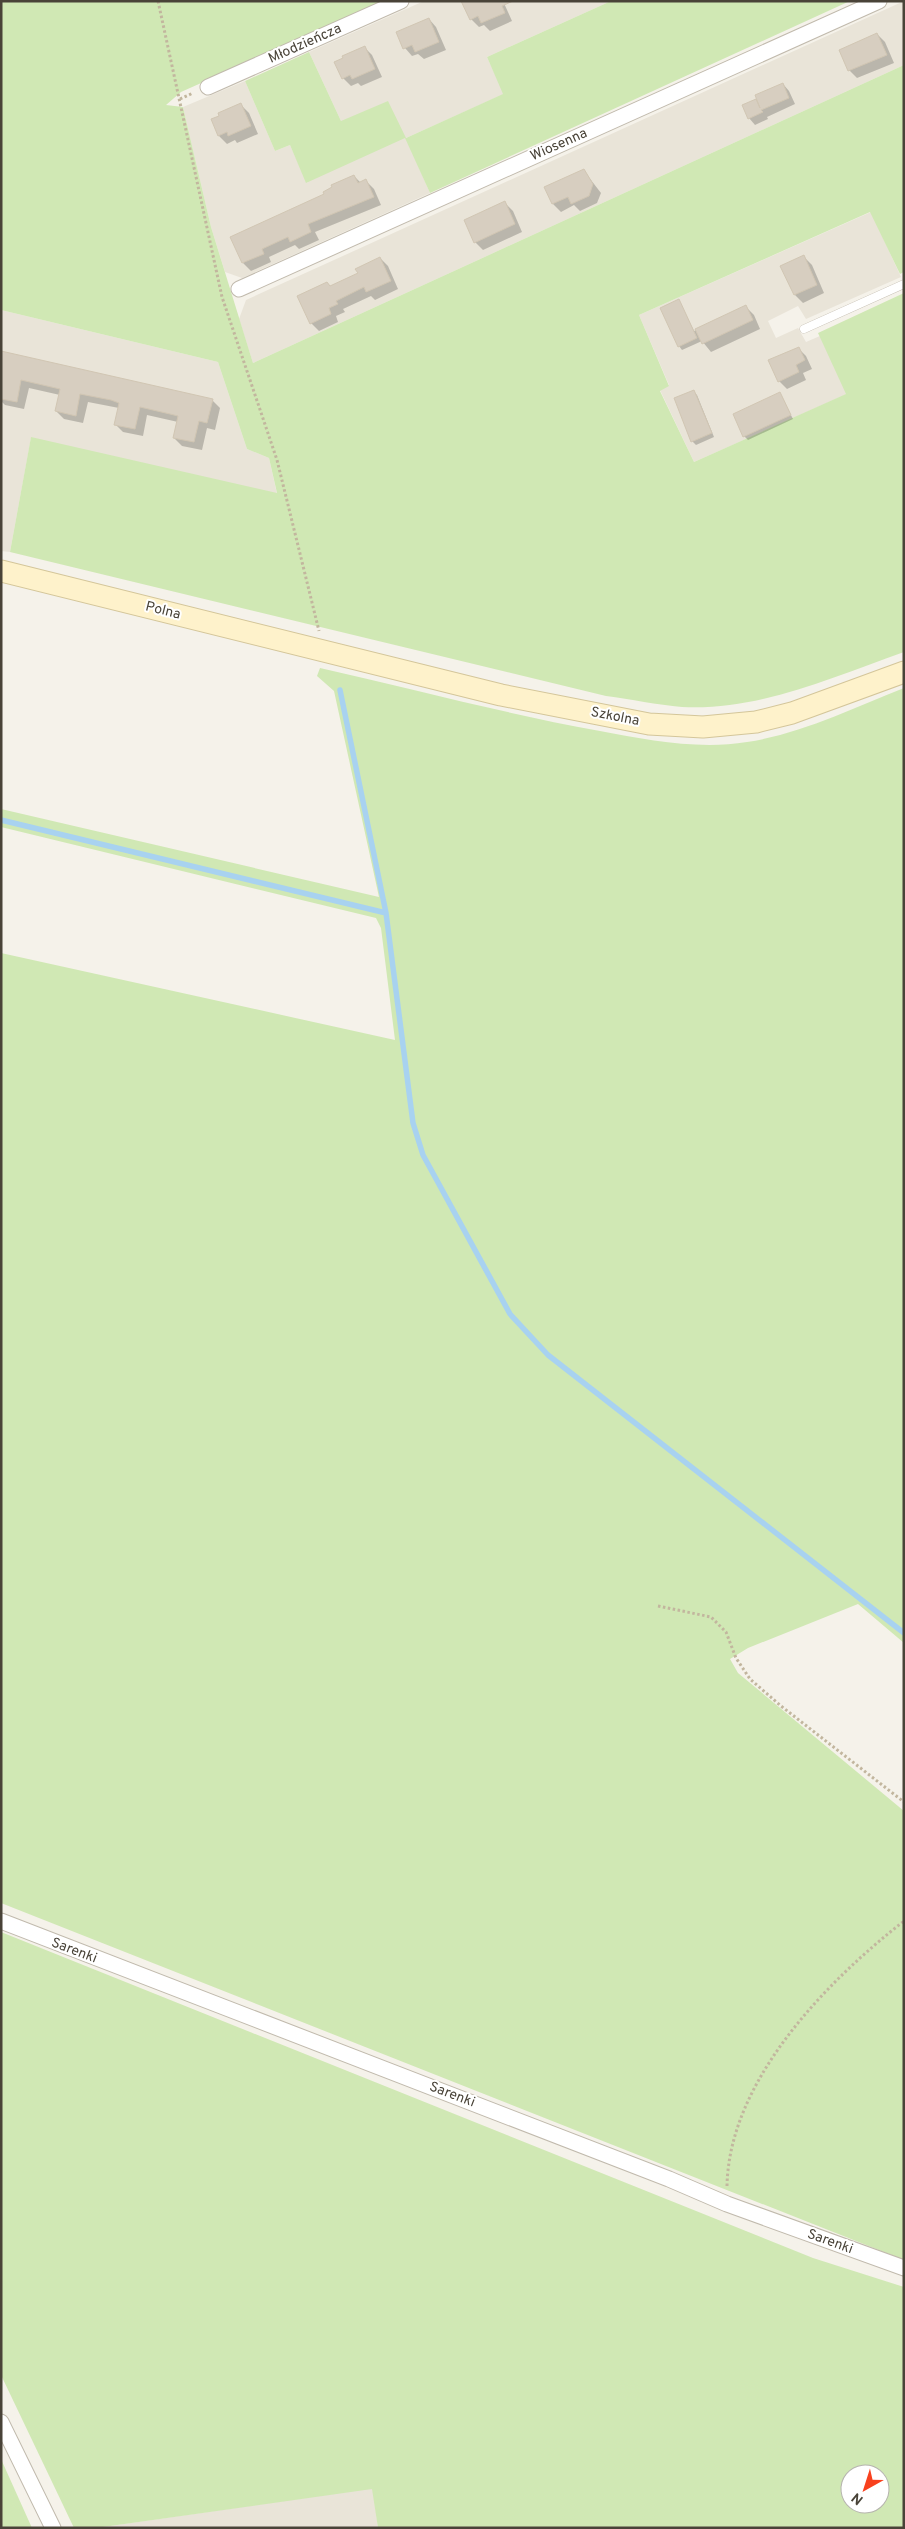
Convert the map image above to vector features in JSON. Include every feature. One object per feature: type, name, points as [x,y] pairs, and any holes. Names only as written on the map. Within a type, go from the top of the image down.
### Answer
[{"type":"street","name":"Młodzieńcza","points":[[208,87],[402,1]]},
{"type":"street","name":"Wiosenna","points":[[239,289],[879,1]]},
{"type":"street","name":"Polna","points":[[1,570],[325,651]]},
{"type":"street","name":"Szkolna","points":[[325,651],[501,695],[630,720],[687,727],[738,724],[792,713],[904,672]]},
{"type":"street","name":"Sarenki","points":[[1,1921],[668,2179],[727,2204],[904,2268]]},
{"type":"street","points":[[1,2422],[53,2528]]},
{"type":"lane","points":[[804,329],[904,284]]},
{"type":"path","points":[[158,1],[222,297],[277,460],[325,651]]},
{"type":"path","points":[[658,1606],[711,1617],[726,1632],[736,1658],[750,1679],[781,1706],[904,1802]]},
{"type":"path","points":[[727,2204],[728,2164],[740,2114],[789,2032],[860,1956],[904,1920]]},
{"type":"shaded area","points":[[424,1],[611,1],[487,57],[504,94],[406,138],[430,193],[242,278],[225,272],[211,227],[183,107],[245,81],[275,151],[290,145],[307,183],[341,121],[309,52]]},
{"type":"shaded area","points":[[904,1],[904,65],[253,363],[239,319],[246,300]]},
{"type":"shaded area","points":[[871,212],[901,277],[806,319],[798,306],[768,321],[776,338],[798,328],[806,342],[820,336],[847,394],[694,462],[660,390],[669,385],[639,315]]},
{"type":"shaded area","points":[[1,310],[218,362],[247,449],[269,458],[277,494],[31,438],[10,552],[1,551]]},
{"type":"shaded area","points":[[373,2488],[378,2528],[96,2528]]},
{"type":"green space","points":[[1,1],[385,1],[181,92],[166,105],[183,107],[211,227],[253,363],[904,65],[904,272],[900,274],[870,212],[639,315],[669,386],[660,391],[694,462],[846,394],[818,333],[904,293],[904,652],[823,681],[767,698],[711,707],[673,706],[606,696],[10,552],[31,437],[277,493],[269,458],[247,449],[218,362],[1,310]]},
{"type":"green space","points":[[611,1],[850,1],[430,193],[405,138],[306,183],[290,145],[275,151],[245,81],[309,52],[341,121],[388,101],[406,138],[503,94],[487,57]]},
{"type":"green space","points":[[320,668],[565,724],[636,738],[710,745],[747,742],[787,733],[827,720],[904,688],[904,1643],[858,1604],[748,1648],[730,1659],[738,1673],[904,1811],[904,2260],[1,1903],[1,953],[395,1040],[381,928],[376,918],[1,827],[1,809],[379,897],[334,691],[317,676]]},
{"type":"green space","points":[[1,1932],[813,2258],[904,2287],[904,2528],[378,2528],[372,2489],[96,2528],[74,2528],[1,2375]]},
{"type":"green space","points":[[1,2459],[32,2528],[1,2528]]},
{"type":"building","points":[[461,1],[513,1],[502,6],[505,13],[481,23],[478,16],[470,20]]},
{"type":"building","points":[[429,18],[439,42],[415,52],[412,45],[403,49],[396,32]]},
{"type":"building","points":[[877,33],[887,55],[848,71],[839,50]]},
{"type":"building","points":[[365,46],[375,69],[352,79],[350,75],[342,79],[334,62],[343,58],[342,56]]},
{"type":"building","points":[[783,83],[789,98],[761,110],[763,112],[748,119],[742,105],[756,99],[760,108],[755,95]]},
{"type":"building","points":[[241,103],[251,126],[228,136],[227,132],[218,136],[211,119],[219,116],[218,113]]},
{"type":"building","points":[[584,169],[593,184],[589,196],[571,204],[568,197],[552,204],[544,187]]},
{"type":"building","points":[[354,175],[358,183],[366,179],[374,197],[308,224],[311,232],[290,242],[288,237],[262,249],[264,254],[242,263],[230,237],[324,194],[323,192],[332,187],[331,185]]},
{"type":"building","points":[[505,201],[515,224],[474,243],[464,220]]},
{"type":"building","points":[[804,255],[817,285],[794,295],[780,266]]},
{"type":"building","points":[[380,257],[391,281],[366,292],[364,287],[336,301],[338,304],[329,308],[331,314],[310,324],[297,296],[327,282],[330,286],[358,273],[355,269]]},
{"type":"building","points":[[679,299],[697,338],[678,347],[660,308]]},
{"type":"building","points":[[746,305],[753,320],[702,344],[695,329]]},
{"type":"building","points":[[799,347],[805,360],[796,365],[799,372],[778,382],[768,360]]},
{"type":"building","points":[[1,351],[213,399],[207,423],[199,421],[194,442],[173,438],[178,416],[140,407],[135,429],[114,425],[119,403],[80,394],[76,416],[55,411],[60,389],[21,380],[17,402],[1,399]]},
{"type":"building","points":[[694,390],[712,433],[691,442],[674,398]]},
{"type":"building","points":[[780,392],[791,415],[743,437],[733,414]]},
{"type":"waterway","points":[[340,690],[386,913],[413,1123],[423,1155],[510,1314],[548,1355],[904,1633]]},
{"type":"waterway","points":[[1,820],[386,913]]}]
